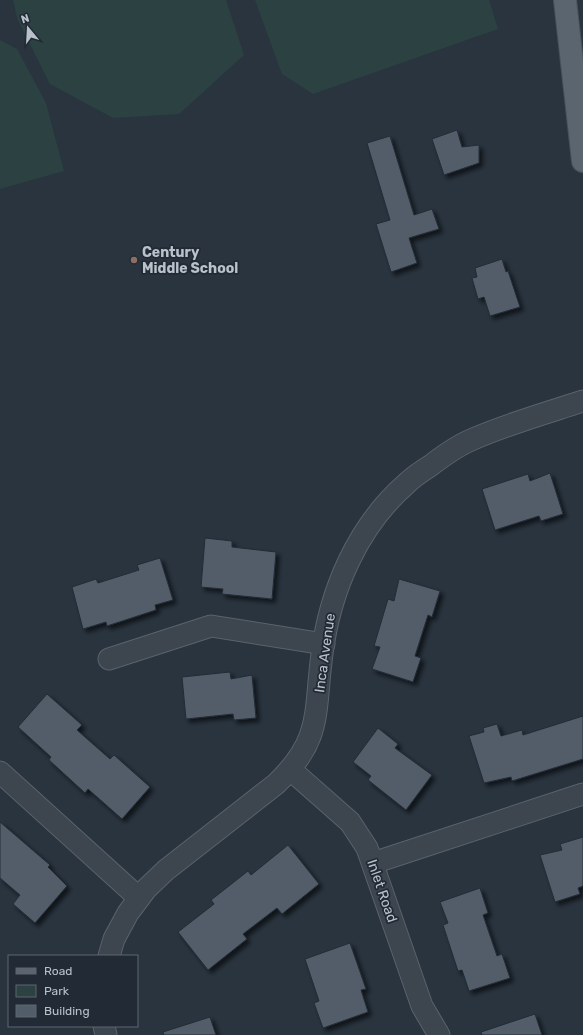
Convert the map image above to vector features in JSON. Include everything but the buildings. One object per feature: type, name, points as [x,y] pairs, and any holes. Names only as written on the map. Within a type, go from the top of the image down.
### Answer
[{"type":"main road","points":[[565,0],[583,161]]},
{"type":"street","name":"Inca Avenue","points":[[108,955],[114,938],[128,913],[139,898],[166,870],[276,784],[291,770],[309,741],[314,724],[329,614],[340,578],[357,545],[381,512],[406,484],[438,459],[470,440],[583,401]]},
{"type":"street","points":[[109,659],[211,626],[324,644]]},
{"type":"street","name":"Inlet Road","points":[[291,770],[350,822],[367,848],[414,986],[422,1006],[439,1035]]},
{"type":"street","points":[[0,772],[139,898]]},
{"type":"street","points":[[373,863],[583,794]]},
{"type":"green space","points":[[13,0],[226,0],[244,55],[179,114],[113,118],[50,84],[17,18]]},
{"type":"green space","points":[[255,0],[489,0],[498,29],[313,94],[282,74]]},
{"type":"green space","points":[[0,40],[17,49],[46,103],[64,171],[0,189]]},
{"type":"place","name":"Century Middle School","points":[[134,260]]}]
